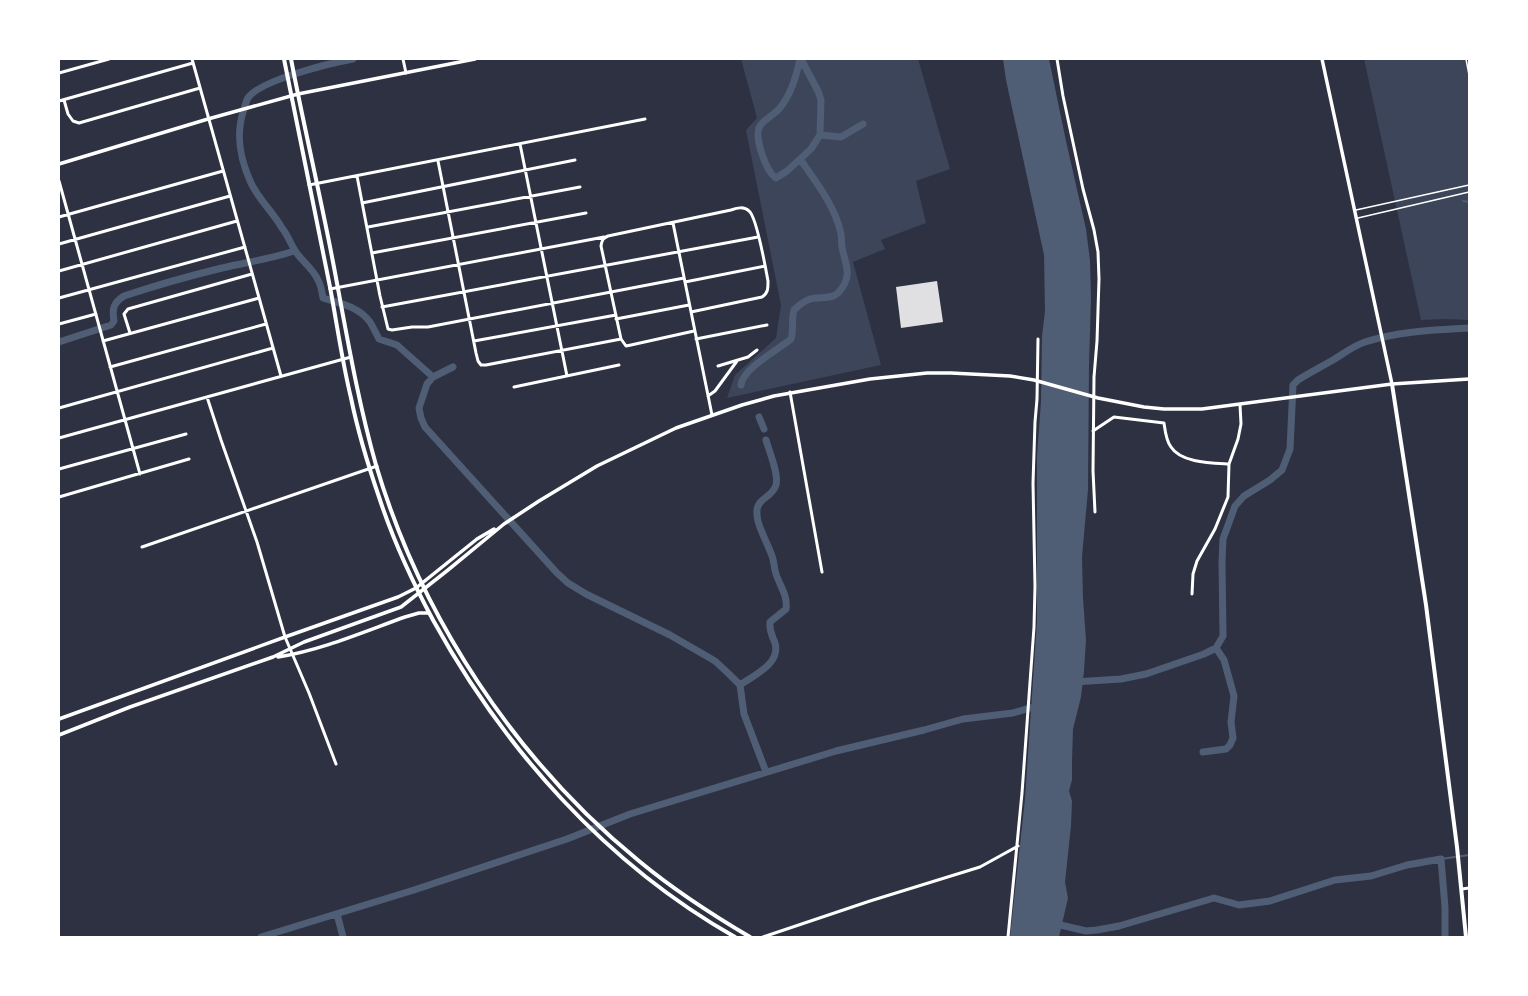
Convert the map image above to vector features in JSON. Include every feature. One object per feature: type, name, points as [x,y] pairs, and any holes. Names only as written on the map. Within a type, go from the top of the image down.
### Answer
[{"type":"main road","points":[[284,59],[350,398],[370,468],[389,526],[416,588],[457,662],[500,726],[534,768],[577,814],[643,875],[692,911],[735,937]]},
{"type":"main road","points":[[291,59],[362,411],[377,466],[394,518],[424,589],[448,635],[496,708],[536,759],[584,812],[637,860],[679,892],[750,937]]},
{"type":"main road","points":[[1392,384],[1426,605],[1457,847],[1466,937]]},
{"type":"street","points":[[59,73],[109,59]]},
{"type":"street","points":[[403,59],[406,73]]},
{"type":"street","points":[[59,164],[208,119],[298,94],[475,59]]},
{"type":"street","points":[[1057,59],[1063,96],[1098,252],[1099,279],[1094,377],[1093,471],[1095,512]]},
{"type":"street","points":[[1322,59],[1392,384]]},
{"type":"street","points":[[59,101],[192,61],[281,376]]},
{"type":"street","points":[[64,100],[68,114],[72,121],[79,123],[200,88]]},
{"type":"street","points":[[309,185],[645,119]]},
{"type":"street","points":[[520,144],[567,376]]},
{"type":"street","points":[[438,160],[478,361],[481,365],[620,339]]},
{"type":"street","points":[[362,203],[575,160]]},
{"type":"street","points":[[59,217],[223,171]]},
{"type":"street","points":[[357,176],[368,227],[382,307],[388,329],[428,327],[684,278]]},
{"type":"street","points":[[59,181],[140,474]]},
{"type":"street","points":[[368,227],[580,187]]},
{"type":"street","points":[[59,244],[230,196]]},
{"type":"street","points":[[330,289],[604,237],[743,208],[748,210],[751,213],[765,266],[768,281],[767,294],[762,297],[691,312]]},
{"type":"street","points":[[372,253],[586,213]]},
{"type":"street","points":[[59,271],[237,221]]},
{"type":"street","points":[[673,223],[712,415]]},
{"type":"street","points":[[604,237],[601,246],[620,339],[626,346],[694,331]]},
{"type":"street","points":[[382,307],[758,237]]},
{"type":"street","points":[[59,298],[245,247]]},
{"type":"street","points":[[685,282],[765,266]]},
{"type":"street","points":[[130,333],[124,314],[128,309],[252,274]]},
{"type":"street","points":[[103,339],[259,298]]},
{"type":"street","points":[[616,319],[689,304]]},
{"type":"street","points":[[59,324],[96,314]]},
{"type":"street","points":[[474,341],[616,314]]},
{"type":"street","points":[[110,367],[266,324]]},
{"type":"street","points":[[696,339],[767,325]]},
{"type":"street","points":[[1008,937],[1018,846],[1035,586],[1033,482],[1035,422],[1038,399],[1038,339]]},
{"type":"street","points":[[59,408],[273,348]]},
{"type":"street","points":[[718,366],[737,361],[753,354],[757,350]]},
{"type":"street","points":[[59,438],[351,357]]},
{"type":"street","points":[[708,396],[716,391],[737,361]]},
{"type":"street","points":[[514,387],[619,365]]},
{"type":"street","points":[[59,735],[273,657],[304,642],[401,607],[516,515],[568,483],[618,455],[676,428],[774,396],[862,380],[927,373],[985,374],[1034,380],[1098,398],[1136,406],[1164,409],[1202,409],[1392,384],[1469,379]]},
{"type":"street","points":[[790,392],[822,572]]},
{"type":"street","points":[[207,397],[257,542],[285,637],[310,693],[336,764]]},
{"type":"street","points":[[1192,594],[1193,574],[1197,561],[1215,529],[1228,497],[1229,464],[1238,439],[1241,424],[1240,405]]},
{"type":"street","points":[[1094,431],[1114,418],[1164,423],[1170,447],[1180,455],[1197,461],[1229,464]]},
{"type":"street","points":[[59,469],[186,434]]},
{"type":"street","points":[[59,497],[189,459]]},
{"type":"street","points":[[142,547],[377,466]]},
{"type":"street","points":[[59,719],[398,597],[422,584],[477,539],[504,524]]},
{"type":"street","points":[[273,657],[301,653],[405,617],[429,612]]},
{"type":"street","points":[[763,937],[870,901],[980,867],[1018,846]]},
{"type":"street","points":[[1462,889],[1469,888]]},
{"type":"lane","points":[[1466,59],[1469,75]]},
{"type":"lane","points":[[1354,210],[1469,185]]},
{"type":"lane","points":[[1356,218],[1469,192]]},
{"type":"shaded area","points":[[741,59],[918,59],[950,169],[916,181],[926,223],[881,240],[885,249],[853,262],[881,365],[727,398],[735,375],[776,338],[781,305],[746,130],[757,118]]},
{"type":"shaded area","points":[[1003,59],[1049,59],[1086,229],[1090,260],[1091,298],[1088,490],[1082,557],[1086,640],[1081,697],[1073,729],[1072,780],[1069,791],[1072,801],[1071,826],[1065,882],[1068,898],[1059,937],[1010,937],[1025,799],[1037,621],[1037,456],[1041,401],[1042,336],[1045,311],[1044,255],[1006,80]]},
{"type":"shaded area","points":[[1364,59],[1469,59],[1469,320],[1421,320]]},
{"type":"building","points":[[937,281],[943,322],[901,328],[896,287]]},
{"type":"waterway","points":[[353,59],[297,73],[255,91],[247,99],[241,119],[239,138],[244,165],[254,189],[278,222],[294,249],[316,276],[321,286],[323,298],[355,309],[366,317],[379,339],[397,345],[433,377]]},
{"type":"waterway","points":[[800,59],[795,79],[787,98],[779,109],[760,125],[759,128],[758,133],[762,155],[772,175],[776,178],[787,171],[811,149],[820,135],[821,100],[818,91],[801,59]]},
{"type":"waterway","points":[[820,135],[841,137],[863,124]]},
{"type":"waterway","points":[[741,385],[743,379],[754,366],[791,339],[794,310],[809,299],[836,295],[846,281],[847,270],[838,224],[830,204],[800,159]]},
{"type":"waterway","points":[[1463,201],[1469,202]]},
{"type":"waterway","points":[[59,342],[111,325],[114,321],[113,313],[115,304],[124,296],[197,274],[294,251]]},
{"type":"waterway","points":[[1074,682],[1121,679],[1146,674],[1204,654],[1216,648],[1223,636],[1223,539],[1235,506],[1244,496],[1270,480],[1282,470],[1290,449],[1293,385],[1298,380],[1352,348],[1378,338],[1430,330],[1469,328]]},
{"type":"waterway","points":[[453,367],[433,377],[427,384],[419,408],[425,427],[557,573],[568,583],[586,594],[670,635],[715,661],[740,685],[744,714],[766,772]]},
{"type":"waterway","points":[[759,417],[764,429]]},
{"type":"waterway","points":[[740,685],[759,673],[774,657],[776,650],[770,630],[770,622],[786,609],[785,595],[776,574],[772,556],[759,525],[757,513],[760,503],[774,490],[777,480],[766,440]]},
{"type":"waterway","points":[[1203,752],[1226,749],[1230,745],[1233,738],[1231,722],[1234,696],[1224,660],[1216,648]]},
{"type":"waterway","points":[[261,937],[414,890],[567,839],[630,814],[836,751],[963,719],[1013,713],[1040,705]]},
{"type":"waterway","points":[[1441,859],[1469,855]]},
{"type":"waterway","points":[[1052,923],[1086,931],[1097,930],[1119,926],[1214,898],[1239,905],[1270,901],[1335,880],[1371,876],[1407,865],[1441,859],[1445,907],[1445,937]]},
{"type":"waterway","points":[[337,914],[343,937]]}]
